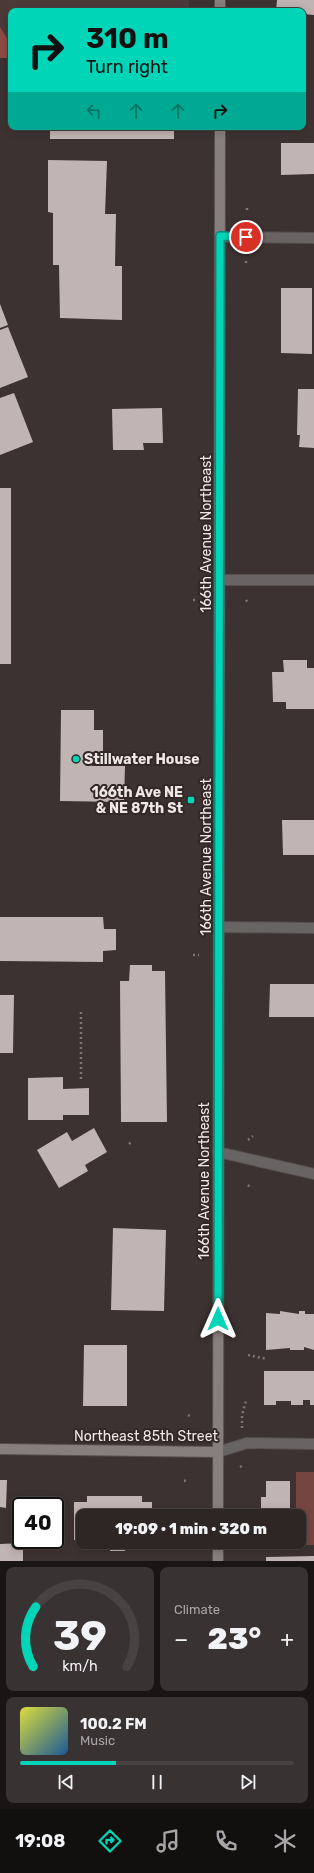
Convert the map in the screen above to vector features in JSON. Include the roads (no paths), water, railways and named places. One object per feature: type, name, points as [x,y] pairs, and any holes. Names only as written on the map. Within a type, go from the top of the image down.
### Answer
[{"type":"street","name":"166th Avenue Northeast","points":[[218,1509],[220,130]]},
{"type":"street","points":[[220,236],[314,238]]},
{"type":"street","points":[[220,580],[314,580]]},
{"type":"street","points":[[220,927],[314,928]]},
{"type":"street","points":[[218,1152],[314,1174]]},
{"type":"street","name":"Northeast 85th Street","points":[[0,1449],[218,1452],[247,1443],[314,1444]]},
{"type":"street","points":[[218,1549],[218,1561]]},
{"type":"place","name":"Stillwater House","points":[[76,759]]},
{"type":"place","name":"166th Ave NE & NE 87th St","points":[[191,800]]}]
